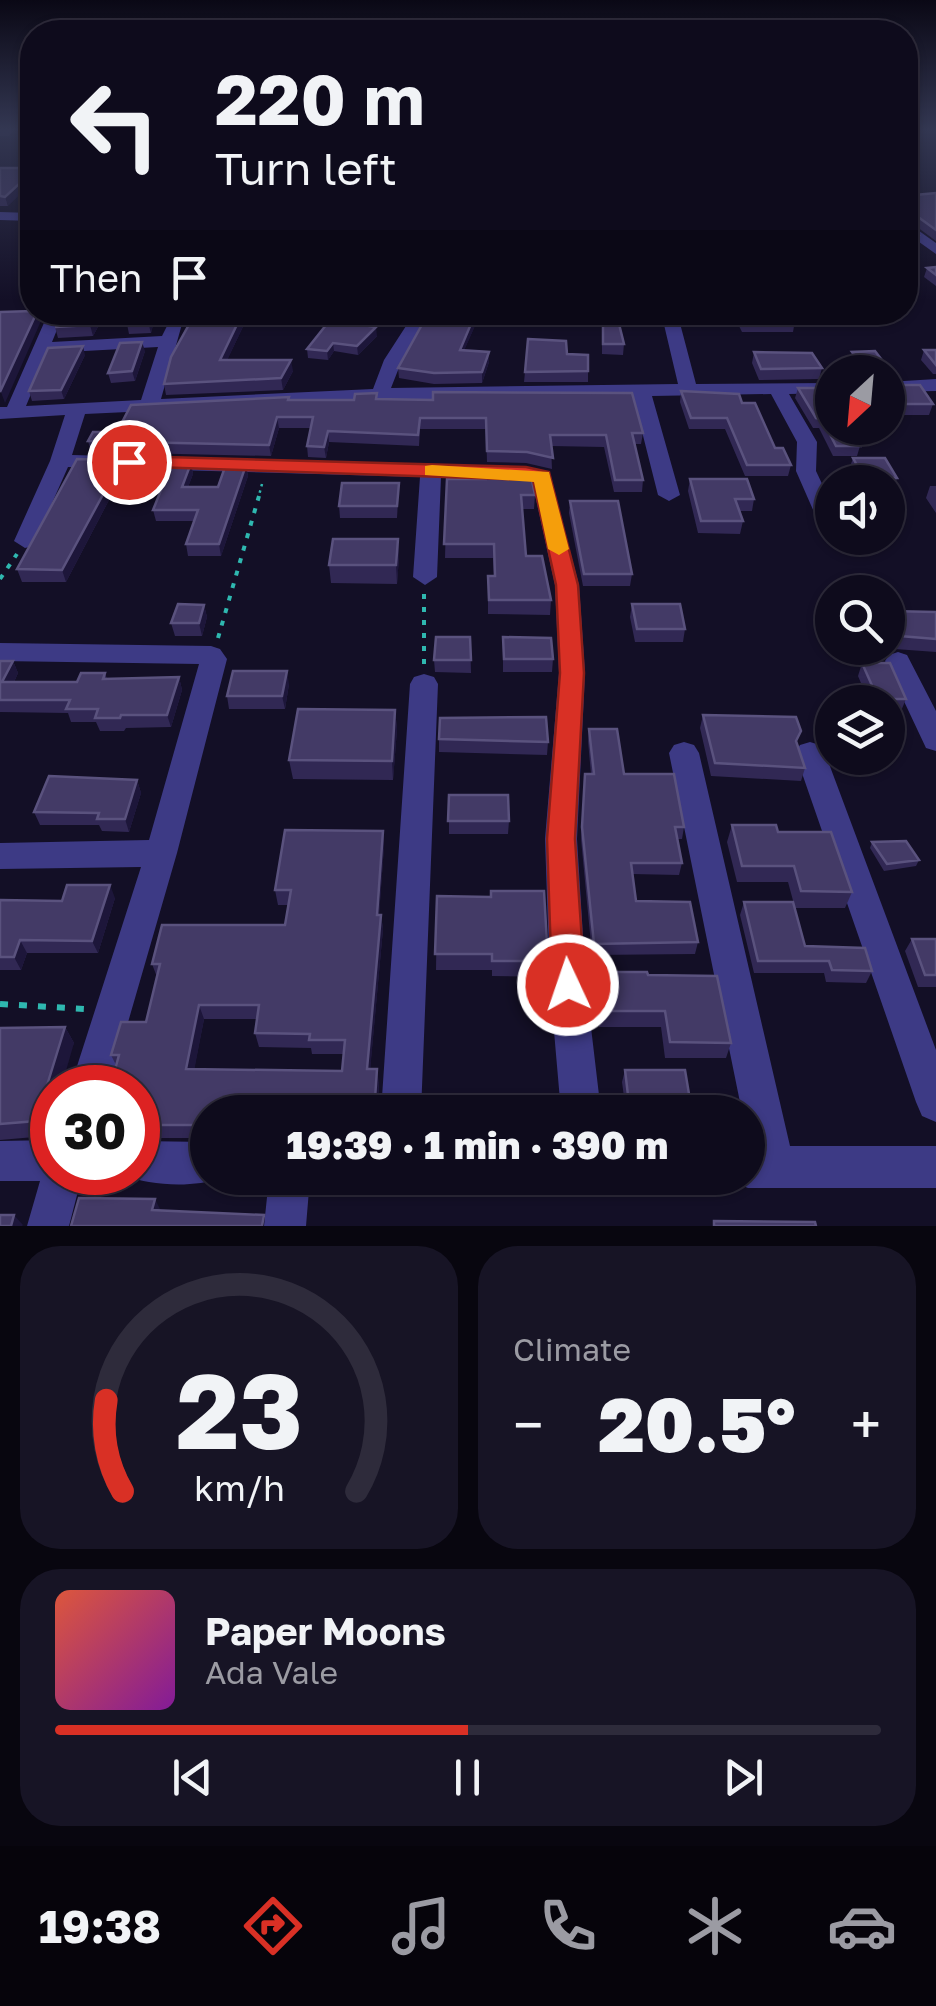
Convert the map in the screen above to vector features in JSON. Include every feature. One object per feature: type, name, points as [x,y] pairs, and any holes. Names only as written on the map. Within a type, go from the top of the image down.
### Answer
[{"type":"street","points":[[7,412],[50,325]]},
{"type":"street","points":[[150,403],[176,325]]},
{"type":"street","points":[[380,394],[393,360],[416,325]]},
{"type":"street","points":[[672,325],[689,391]]},
{"type":"street","points":[[42,348],[168,341]]},
{"type":"street","points":[[7,412],[380,394],[815,388]]},
{"type":"street","points":[[905,388],[932,390]]},
{"type":"street","points":[[777,389],[807,442],[806,470],[815,490]]},
{"type":"street","points":[[641,392],[669,495]]},
{"type":"street","points":[[25,542],[77,408]]},
{"type":"street","points":[[60,460],[537,474],[545,483],[568,602],[572,673],[561,839],[578,1095]]},
{"type":"street","points":[[424,578],[431,470]]},
{"type":"street","points":[[0,652],[212,656],[161,852],[97,1065]]},
{"type":"street","points":[[900,665],[936,740]]},
{"type":"street","points":[[402,1095],[424,684]]},
{"type":"street","points":[[684,752],[748,1095]]},
{"type":"street","points":[[810,753],[936,1102]]},
{"type":"street","points":[[0,856],[161,852]]},
{"type":"street","points":[[0,1161],[30,1160]]},
{"type":"street","points":[[160,1162],[190,1162]]},
{"type":"street","points":[[765,1167],[936,1167]]},
{"type":"street","points":[[48,1226],[57,1195]]},
{"type":"street","points":[[285,1226],[288,1195]]},
{"type":"path","points":[[212,656],[267,465]]},
{"type":"path","points":[[0,579],[25,542]]},
{"type":"path","points":[[424,578],[424,684]]},
{"type":"path","points":[[0,1004],[114,1010]]},
{"type":"building","points":[[0,186],[17,186],[5,197],[0,196]]},
{"type":"building","points":[[936,193],[936,230],[918,217],[918,195]]},
{"type":"building","points":[[20,311],[20,325],[31,325],[0,392],[0,312]]},
{"type":"building","points":[[189,325],[237,325],[220,360],[291,360],[281,378],[164,384],[171,357]]},
{"type":"building","points":[[326,325],[376,327],[357,346],[333,343],[327,351],[307,349]]},
{"type":"building","points":[[422,325],[471,325],[460,350],[489,352],[482,372],[434,373],[398,368]]},
{"type":"building","points":[[603,325],[619,325],[624,344],[603,344]]},
{"type":"building","points":[[528,339],[566,341],[567,354],[588,355],[588,371],[525,372]]},
{"type":"building","points":[[142,342],[132,371],[108,373],[120,343]]},
{"type":"building","points":[[83,346],[61,390],[29,391],[48,348]]},
{"type":"building","points":[[924,350],[936,350],[936,365]]},
{"type":"building","points":[[875,351],[878,355],[854,355],[852,352]]},
{"type":"building","points":[[754,352],[812,353],[815,358],[815,368],[761,369]]},
{"type":"building","points":[[905,385],[920,385],[933,404],[905,404]]},
{"type":"building","points":[[798,388],[815,388],[815,416]]},
{"type":"building","points":[[681,391],[739,394],[742,403],[755,403],[775,448],[783,448],[791,465],[747,465],[727,418],[691,418]]},
{"type":"building","points":[[433,392],[632,393],[643,433],[632,433],[643,480],[615,480],[606,435],[550,435],[553,458],[527,452],[487,451],[486,418],[420,418],[418,435],[328,431],[324,447],[307,446],[313,417],[277,417],[269,445],[88,441],[93,432],[117,432],[131,405],[289,397],[288,400],[354,400],[355,394],[377,393],[376,399],[433,400]]},
{"type":"building","points":[[853,458],[885,458],[889,465],[857,465]]},
{"type":"building","points":[[77,459],[112,460],[98,489],[106,489],[62,570],[17,569]]},
{"type":"building","points":[[172,463],[191,463],[182,487],[218,487],[226,464],[246,465],[219,544],[186,544],[198,510],[153,510]]},
{"type":"building","points":[[488,469],[530,471],[535,495],[521,495],[526,556],[542,556],[551,600],[489,600],[488,576],[495,576],[494,544],[444,544],[447,479],[486,479]]},
{"type":"building","points":[[690,479],[747,479],[754,499],[735,499],[743,521],[701,521]]},
{"type":"building","points":[[342,483],[399,483],[397,506],[339,506]]},
{"type":"building","points":[[570,501],[618,501],[632,574],[584,574]]},
{"type":"building","points":[[333,539],[398,539],[396,565],[329,565]]},
{"type":"building","points":[[178,604],[204,605],[199,623],[171,623]]},
{"type":"building","points":[[632,604],[680,604],[685,629],[637,629]]},
{"type":"building","points":[[905,611],[936,612],[936,639],[905,636]]},
{"type":"building","points":[[436,637],[470,637],[471,660],[434,660]]},
{"type":"building","points":[[503,637],[551,638],[553,659],[504,659]]},
{"type":"building","points":[[0,661],[13,661],[2,682],[77,682],[81,673],[105,673],[103,679],[179,677],[167,715],[95,718],[98,709],[66,709],[70,700],[0,700]]},
{"type":"building","points":[[863,665],[891,665],[900,685],[872,685]]},
{"type":"building","points":[[233,671],[287,671],[282,696],[227,696]]},
{"type":"building","points":[[298,709],[395,710],[392,761],[289,760]]},
{"type":"building","points":[[703,715],[796,717],[801,731],[796,741],[805,768],[715,763]]},
{"type":"building","points":[[546,717],[548,742],[439,739],[440,718]]},
{"type":"building","points":[[589,729],[617,729],[624,774],[674,774],[684,827],[675,827],[682,863],[631,863],[636,901],[690,902],[698,942],[594,944],[582,827],[585,774],[594,774]]},
{"type":"building","points":[[49,776],[137,780],[125,819],[97,819],[99,813],[34,812]]},
{"type":"building","points":[[449,795],[508,795],[509,821],[448,821]]},
{"type":"building","points":[[732,825],[776,825],[778,832],[831,832],[852,892],[801,891],[794,866],[742,866]]},
{"type":"building","points":[[285,830],[383,831],[377,915],[381,915],[367,1069],[377,1069],[375,1095],[190,1095],[190,1125],[160,1125],[160,1065],[116,1065],[119,1055],[111,1055],[121,1022],[146,1022],[160,964],[152,964],[162,925],[285,925],[291,890],[275,890]],"holes":[[[199,1005],[259,1005],[255,1033],[310,1034],[309,1040],[345,1040],[342,1071],[186,1069]]]},
{"type":"building","points":[[906,841],[919,860],[887,864],[872,842]]},
{"type":"building","points":[[67,885],[110,885],[92,941],[20,940],[14,957],[0,957],[0,900],[62,901]]},
{"type":"building","points":[[491,891],[544,891],[548,961],[492,961],[492,954],[435,954],[437,896],[491,897]]},
{"type":"building","points":[[744,902],[793,902],[805,946],[865,948],[872,971],[832,970],[829,961],[758,961]]},
{"type":"building","points":[[912,939],[936,939],[936,975],[925,975]]},
{"type":"building","points":[[598,972],[717,976],[731,1043],[670,1042],[665,1011],[602,1011]]},
{"type":"building","points":[[65,1027],[53,1065],[30,1065],[30,1122],[0,1124],[0,1028]]},
{"type":"building","points":[[625,1070],[685,1070],[689,1095],[628,1095]]},
{"type":"building","points":[[79,1198],[155,1199],[152,1210],[264,1215],[262,1226],[71,1226]]},
{"type":"building","points":[[0,1215],[14,1215],[11,1226],[0,1226]]},
{"type":"building","points":[[714,1221],[815,1222],[816,1226],[714,1226]]},
{"type":"slow traffic","points":[[432,471],[542,476],[559,549]]},
{"type":"route","points":[[129,462],[542,476],[567,585],[572,673],[561,839],[568,985]]}]
